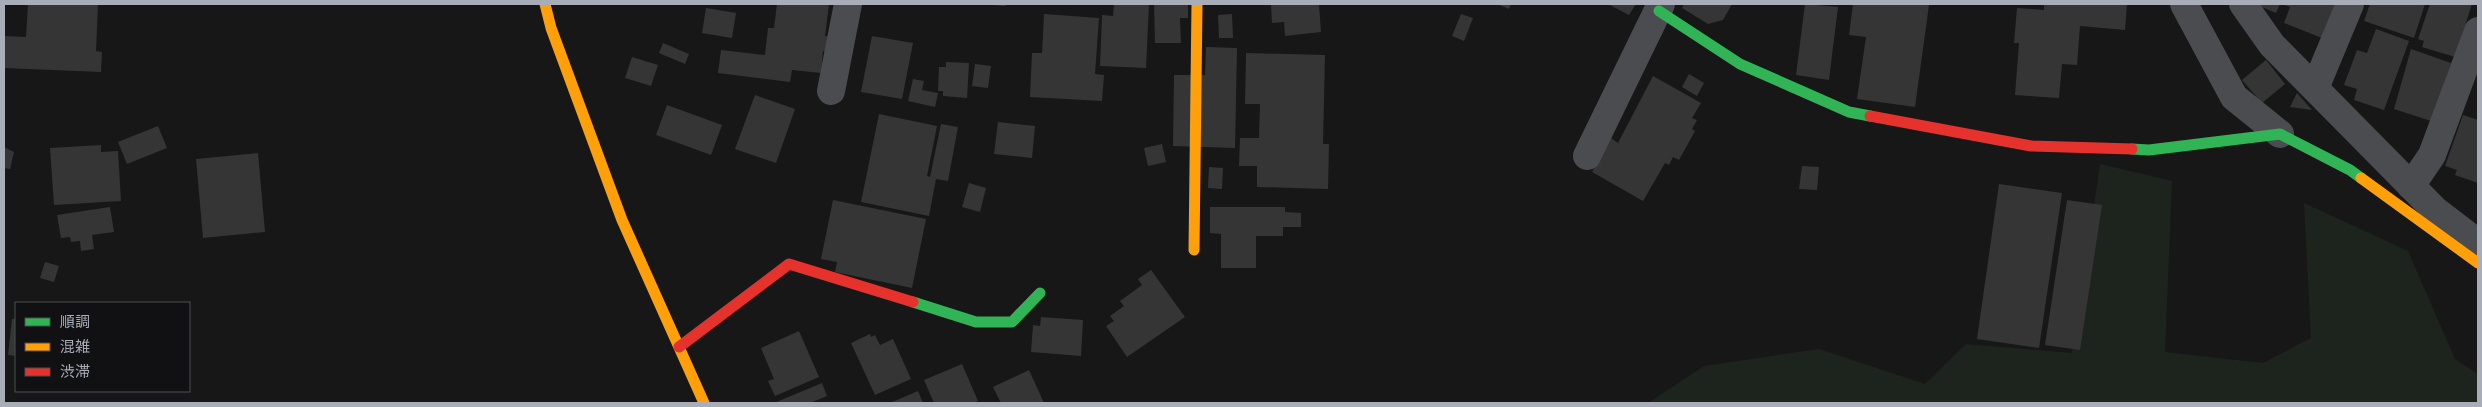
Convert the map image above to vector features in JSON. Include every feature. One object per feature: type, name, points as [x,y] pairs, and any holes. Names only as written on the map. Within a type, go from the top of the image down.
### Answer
[{"type":"street","points":[[545,4],[550,28],[622,220],[704,403]]},
{"type":"street","points":[[831,91],[848,4]]},
{"type":"street","points":[[1194,250],[1198,4]]},
{"type":"street","points":[[2184,4],[2234,97],[2280,134],[2350,170],[2478,263]]},
{"type":"street","points":[[2244,4],[2272,45],[2314,88],[2436,211],[2478,243]]},
{"type":"street","points":[[2314,88],[2350,4]]},
{"type":"street","points":[[1587,156],[1660,8],[1740,64],[1849,112],[2031,146],[2149,150],[2280,134]]},
{"type":"street","points":[[2411,186],[2432,154],[2478,31]]},
{"type":"street","points":[[679,346],[789,264],[976,322],[1012,322],[1040,293]]},
{"type":"shaded area","points":[[2100,164],[2172,181],[2165,352],[2263,363],[2311,338],[2304,203],[2408,251],[2455,359],[2478,374],[2478,403],[1648,403],[1704,366],[1819,349],[1925,384],[1966,344],[2072,353]]},
{"type":"building","points":[[28,4],[98,4],[96,51],[102,52],[101,72],[4,68],[4,36],[26,37]]},
{"type":"building","points":[[777,4],[829,4],[825,36],[831,37],[829,52],[823,51],[821,73],[792,70],[790,82],[718,73],[721,50],[765,55],[768,28],[774,28]]},
{"type":"building","points":[[993,4],[1006,4],[1005,6]]},
{"type":"building","points":[[1114,4],[1149,4],[1146,68],[1100,66],[1102,15],[1113,16]]},
{"type":"building","points":[[1154,4],[1188,4],[1188,18],[1180,18],[1181,43],[1155,43]]},
{"type":"building","points":[[1271,4],[1319,4],[1321,32],[1285,36],[1284,22],[1272,23]]},
{"type":"building","points":[[1497,4],[1511,4],[1509,9]]},
{"type":"building","points":[[1608,4],[1636,4],[1629,15]]},
{"type":"building","points":[[1684,4],[1732,4],[1723,20],[1708,24],[1682,8]]},
{"type":"building","points":[[1805,4],[1838,7],[1829,80],[1796,75]]},
{"type":"building","points":[[1853,4],[1929,5],[1915,107],[1857,99],[1866,37],[1849,35]]},
{"type":"building","points":[[2044,4],[2127,4],[2125,30],[2080,26],[2077,65],[2062,64],[2059,98],[2015,95],[2019,43],[2014,43],[2017,8],[2044,10]]},
{"type":"building","points":[[2255,4],[2280,4],[2276,13]]},
{"type":"building","points":[[2282,4],[2336,4],[2322,38],[2284,23],[2290,7]]},
{"type":"building","points":[[2370,4],[2425,4],[2414,38],[2364,21]]},
{"type":"building","points":[[2430,4],[2472,4],[2455,57],[2422,47],[2424,41],[2418,39]]},
{"type":"building","points":[[706,8],[736,13],[732,38],[702,33]]},
{"type":"building","points":[[1044,14],[1099,18],[1095,74],[1104,75],[1102,101],[1030,97],[1032,53],[1042,53]]},
{"type":"building","points":[[1232,14],[1233,38],[1219,38],[1218,15]]},
{"type":"building","points":[[1461,14],[1473,18],[1464,41],[1452,36]]},
{"type":"building","points":[[2376,29],[2409,41],[2384,110],[2354,100],[2357,89],[2344,85],[2357,50],[2367,53]]},
{"type":"building","points":[[872,36],[913,43],[902,99],[861,92]]},
{"type":"building","points":[[663,43],[689,54],[685,64],[659,53]]},
{"type":"building","points":[[1206,47],[1237,48],[1235,148],[1173,146],[1174,75],[1205,75]]},
{"type":"building","points":[[2411,49],[2451,63],[2431,121],[2394,109]]},
{"type":"building","points":[[1246,53],[1325,55],[1323,144],[1329,144],[1328,189],[1257,187],[1257,166],[1239,166],[1240,138],[1259,138],[1260,104],[1245,104]]},
{"type":"building","points":[[632,57],[658,65],[651,86],[625,78]]},
{"type":"building","points":[[2266,60],[2285,84],[2262,103],[2242,80]]},
{"type":"building","points":[[946,62],[969,63],[967,98],[943,96],[943,91],[938,91],[939,67],[946,67]]},
{"type":"building","points":[[975,64],[991,66],[988,88],[972,86]]},
{"type":"building","points":[[1689,74],[1704,83],[1697,96],[1682,87]]},
{"type":"building","points":[[1653,76],[1701,103],[1692,118],[1697,120],[1692,129],[1695,131],[1679,160],[1673,157],[1669,165],[1665,163],[1643,201],[1592,172],[1611,138],[1618,143]]},
{"type":"building","points":[[913,79],[924,81],[922,90],[938,93],[935,107],[908,101]]},
{"type":"building","points":[[2297,93],[2312,110],[2290,107]]},
{"type":"building","points":[[755,95],[795,109],[776,163],[735,149]]},
{"type":"building","points":[[667,105],[722,125],[711,155],[656,135]]},
{"type":"building","points":[[879,114],[937,126],[927,176],[930,177],[941,124],[958,127],[948,181],[936,179],[929,216],[861,202]]},
{"type":"building","points":[[2463,115],[2478,120],[2478,183],[2455,175],[2457,170],[2445,166]]},
{"type":"building","points":[[998,122],[1035,126],[1032,158],[994,154]]},
{"type":"building","points":[[158,126],[167,148],[127,164],[118,142]]},
{"type":"building","points":[[1162,144],[1166,162],[1148,166],[1144,148]]},
{"type":"building","points":[[101,145],[101,152],[118,151],[121,201],[54,205],[50,148]]},
{"type":"building","points":[[4,147],[14,152],[10,169],[4,168]]},
{"type":"building","points":[[258,153],[265,232],[203,238],[196,159]]},
{"type":"building","points":[[1802,166],[1819,167],[1817,190],[1799,189]]},
{"type":"building","points":[[1209,167],[1223,168],[1222,189],[1208,188]]},
{"type":"building","points":[[969,183],[986,188],[980,212],[962,207]]},
{"type":"building","points":[[1999,184],[2062,193],[2039,348],[1977,339]]},
{"type":"building","points":[[833,200],[926,219],[912,288],[835,272],[837,262],[821,259]]},
{"type":"building","points":[[2067,200],[2102,205],[2080,350],[2045,345]]},
{"type":"building","points":[[110,207],[114,232],[92,235],[94,249],[81,251],[80,241],[71,242],[70,237],[61,238],[57,215]]},
{"type":"building","points":[[1210,207],[1285,207],[1285,212],[1301,213],[1301,227],[1283,227],[1283,236],[1256,236],[1256,268],[1221,268],[1221,234],[1210,233]]},
{"type":"building","points":[[45,262],[59,266],[54,282],[40,278]]},
{"type":"building","points":[[1151,270],[1185,317],[1127,357],[1106,326],[1114,321],[1110,316],[1124,306],[1120,301],[1142,285],[1138,279]]},
{"type":"building","points":[[1041,317],[1083,320],[1081,356],[1031,352],[1033,325],[1040,326]]},
{"type":"building","points":[[12,319],[15,319],[15,356],[8,355]]},
{"type":"building","points":[[799,331],[819,377],[775,396],[768,381],[774,379],[761,348]]},
{"type":"building","points":[[870,334],[871,337],[875,335],[880,345],[893,339],[911,379],[875,395],[851,343]]},
{"type":"building","points":[[962,364],[978,401],[973,403],[934,403],[924,380]]},
{"type":"building","points":[[1029,370],[1044,403],[1001,403],[993,387]]},
{"type":"building","points":[[822,383],[827,396],[810,403],[774,403]]},
{"type":"building","points":[[918,391],[923,403],[890,403]]},
{"type":"traffic: fast","points":[[1659,11],[1740,64],[1849,112],[1870,116]]},
{"type":"traffic: fast","points":[[2132,149],[2149,150],[2280,134],[2350,170],[2361,178]]},
{"type":"traffic: fast","points":[[913,302],[976,322],[1012,322],[1040,293]]},
{"type":"traffic: slow","points":[[545,4],[551,28],[622,220],[704,403]]},
{"type":"traffic: slow","points":[[1194,250],[1197,4]]},
{"type":"traffic: slow","points":[[2361,178],[2478,263]]},
{"type":"traffic: jam","points":[[1870,116],[2031,146],[2132,149]]},
{"type":"traffic: jam","points":[[679,347],[789,264],[913,302]]}]
